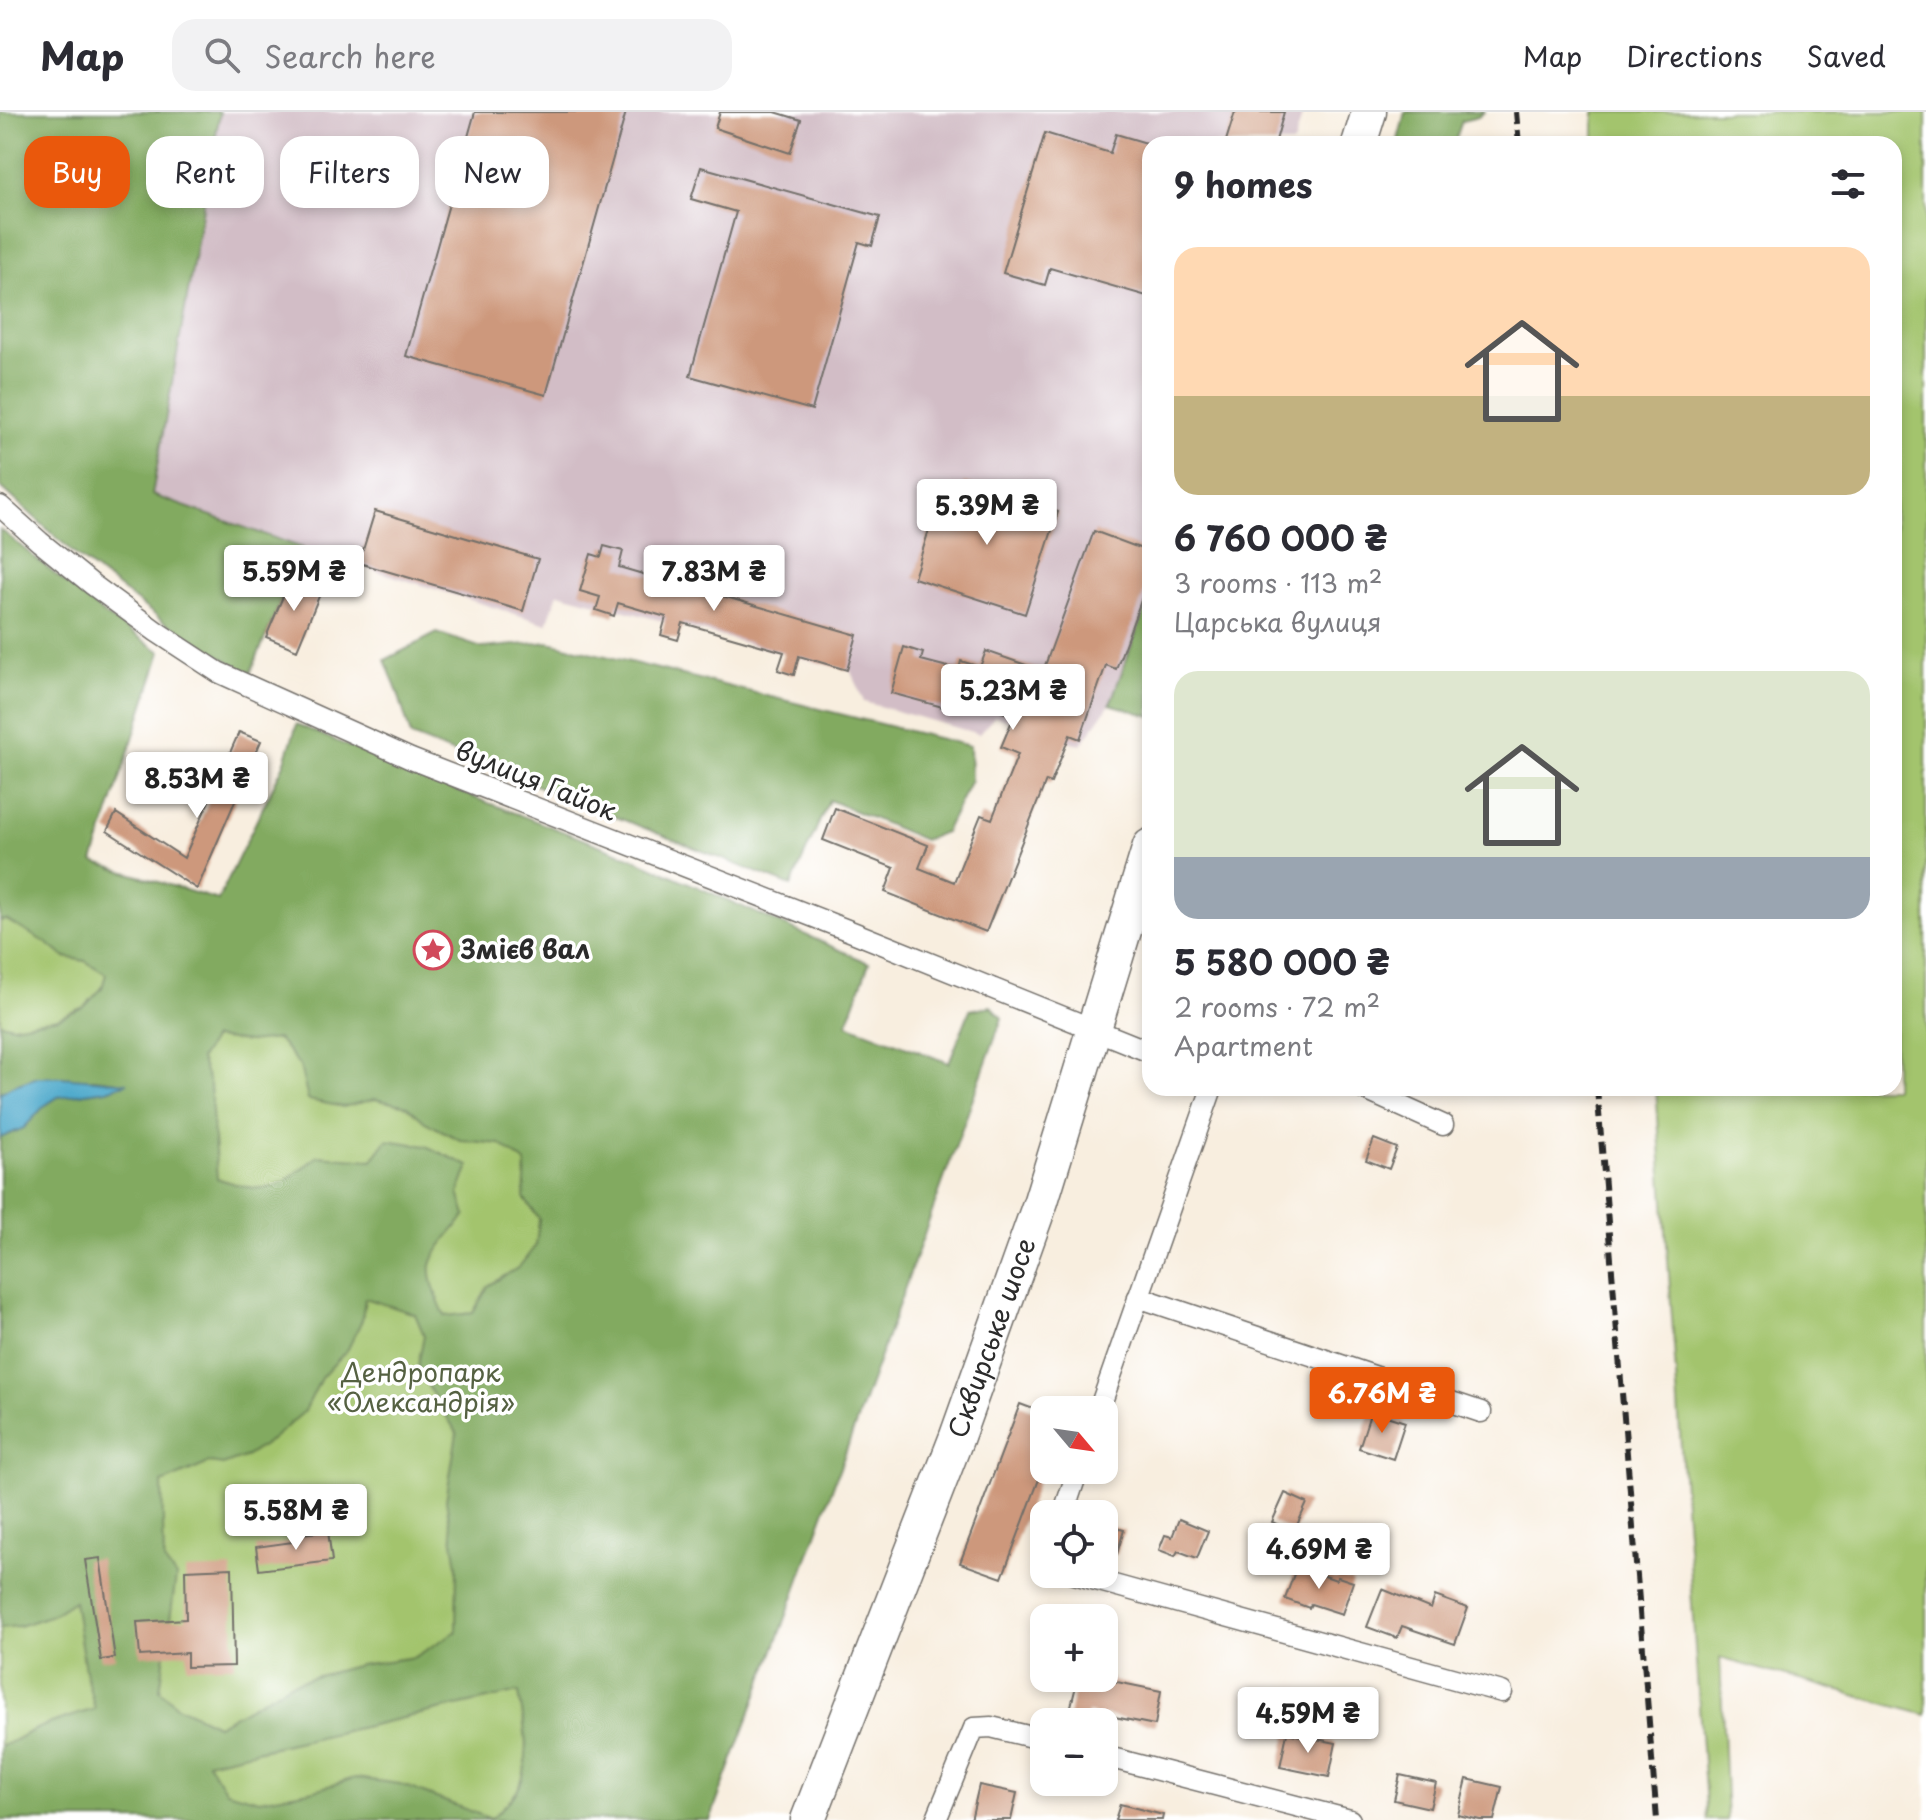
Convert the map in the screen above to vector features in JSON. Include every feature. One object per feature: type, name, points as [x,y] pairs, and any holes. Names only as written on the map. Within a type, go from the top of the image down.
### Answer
[{"type":"main road","points":[[1362,136],[1369,112]]},
{"type":"main road","name":"Сквирське шосе","points":[[808,1820],[956,1439],[1041,1201],[1142,872]]},
{"type":"street","name":"вулиця Гайок","points":[[0,506],[93,585],[218,672],[411,759],[1142,1049]]},
{"type":"street","points":[[1104,1396],[1209,1096]]},
{"type":"street","points":[[1379,1096],[1443,1125]]},
{"type":"street","points":[[1138,1297],[1481,1412]]},
{"type":"street","points":[[1118,1586],[1502,1692]]},
{"type":"street","points":[[936,1820],[974,1728],[991,1727],[1030,1737]]},
{"type":"street","points":[[1118,1760],[1350,1820]]},
{"type":"shaded area","points":[[220,112],[1303,112],[1296,136],[1142,136],[1142,618],[1110,704],[1081,745],[995,716],[979,734],[864,702],[851,672],[847,670],[558,593],[547,624],[303,548],[152,495],[203,208],[264,208],[264,136],[216,136]]},
{"type":"green space","points":[[0,112],[220,112],[216,136],[146,136],[146,208],[203,208],[152,495],[303,548],[250,674],[163,621],[77,556],[0,486]]},
{"type":"green space","points":[[1405,112],[1484,112],[1462,121],[1457,136],[1399,136]]},
{"type":"green space","points":[[1594,112],[1926,112],[1926,1715],[1720,1658],[1727,1820],[1707,1820],[1657,1096],[1902,1096],[1902,136],[1594,136]]},
{"type":"green space","name":"Дендропарк «Олександрія»","points":[[0,529],[101,612],[161,652],[93,862],[218,900],[284,764],[297,724],[410,773],[635,859],[869,963],[847,1024],[949,1063],[970,1010],[991,1006],[1002,1018],[710,1820],[0,1820],[0,1746],[49,1724],[95,1709],[86,1676],[74,1601],[52,1615],[19,1626],[0,1628],[0,1138],[24,1128],[44,1106],[58,1097],[106,1090],[126,1083],[94,1079],[12,1086],[0,1093],[0,1023],[13,1026],[58,1018],[84,1007],[102,988],[106,974],[85,961],[64,957],[6,920],[0,921]],"holes":[[[213,1038],[248,1042],[278,1039],[300,1066],[308,1100],[343,1107],[375,1099],[407,1106],[425,1122],[460,1140],[500,1144],[526,1163],[524,1198],[539,1219],[536,1245],[519,1267],[488,1286],[473,1313],[445,1316],[433,1284],[431,1265],[441,1246],[466,1216],[459,1193],[469,1166],[426,1146],[387,1140],[372,1160],[318,1156],[292,1176],[272,1186],[249,1187],[217,1178],[210,1085],[200,1059]],[[365,1298],[415,1314],[424,1335],[418,1365],[457,1433],[446,1500],[457,1565],[456,1631],[415,1657],[359,1665],[292,1683],[217,1725],[177,1706],[160,1690],[176,1577],[164,1561],[162,1483],[209,1463],[223,1465],[247,1456],[271,1440],[305,1411],[321,1378],[348,1349],[362,1320]],[[519,1692],[526,1742],[525,1768],[517,1791],[491,1819],[400,1784],[355,1778],[315,1790],[259,1800],[226,1791],[207,1762]]]},
{"type":"green space","points":[[1142,618],[1142,714],[1110,704]]},
{"type":"green space","points":[[437,633],[482,648],[549,642],[970,746],[971,780],[945,832],[924,840],[829,800],[791,886],[411,736],[385,660]]},
{"type":"green space","name":"Дендропарк «Олександрія»","points":[[0,875],[600,990],[784,1623],[710,1820],[0,1820]]},
{"type":"water","points":[[38,1077],[128,1083],[106,1090],[58,1097],[44,1106],[24,1128],[0,1138],[0,1093]]},
{"type":"building","points":[[475,112],[626,112],[546,395],[406,356],[448,208],[549,208],[549,136],[468,136]]},
{"type":"building","points":[[720,112],[775,112],[801,120],[790,153],[715,128]]},
{"type":"building","points":[[1235,112],[1284,112],[1277,136],[1228,136]]},
{"type":"building","points":[[1045,133],[1110,153],[1116,134],[1142,142],[1142,295],[1050,268],[1045,285],[1003,273]]},
{"type":"building","points":[[701,167],[880,217],[872,246],[859,242],[812,410],[690,376],[736,212],[691,199]]},
{"type":"building","points":[[964,482],[1058,512],[1025,614],[914,578],[938,501],[956,507]]},
{"type":"building","points":[[375,511],[538,559],[523,611],[359,563]]},
{"type":"building","points":[[1094,531],[1142,549],[1142,598],[1116,669],[1106,665],[1080,739],[1070,735],[1051,783],[1046,781],[986,932],[885,892],[894,868],[823,840],[835,808],[928,845],[919,868],[954,882],[981,815],[992,819],[1018,754],[1001,747],[1014,716],[954,695],[950,709],[891,693],[904,647],[923,653],[921,660],[959,670],[961,661],[980,667],[986,651],[1043,671]]},
{"type":"building","points":[[604,546],[623,551],[619,567],[694,589],[700,569],[714,573],[709,592],[857,635],[847,670],[799,656],[794,675],[778,670],[784,652],[683,623],[678,640],[661,635],[666,617],[618,603],[614,616],[596,610],[600,597],[580,591],[591,554],[601,557]]},
{"type":"building","points":[[291,577],[322,589],[297,650],[266,637]]},
{"type":"building","points":[[239,732],[261,741],[197,889],[107,831],[116,813],[184,858]]},
{"type":"building","points":[[1374,1139],[1397,1148],[1389,1169],[1366,1160]]},
{"type":"building","points":[[1020,1404],[1030,1408],[1030,1484],[1037,1484],[1002,1578],[960,1563]]},
{"type":"building","points":[[1371,1411],[1405,1422],[1393,1459],[1359,1448]]},
{"type":"building","points":[[1285,1493],[1307,1503],[1294,1532],[1272,1522]]},
{"type":"building","points":[[1179,1519],[1208,1531],[1197,1558],[1178,1551],[1175,1556],[1159,1550],[1165,1535],[1172,1537]]},
{"type":"building","points":[[1118,1528],[1124,1530],[1118,1551]]},
{"type":"building","points":[[328,1531],[332,1561],[259,1570],[256,1547],[293,1542],[292,1535]]},
{"type":"building","points":[[100,1558],[115,1658],[101,1660],[85,1560]]},
{"type":"building","points":[[1297,1566],[1336,1580],[1338,1577],[1353,1582],[1342,1614],[1311,1604],[1309,1608],[1285,1599]]},
{"type":"building","points":[[232,1568],[234,1666],[187,1667],[187,1653],[140,1656],[137,1622],[186,1619],[185,1570]]},
{"type":"building","points":[[1382,1589],[1431,1609],[1435,1596],[1468,1608],[1455,1644],[1402,1626],[1397,1638],[1367,1627]]},
{"type":"building","points":[[1118,1682],[1161,1691],[1155,1725],[1118,1718],[1118,1708],[1070,1708],[1074,1692],[1118,1692]]},
{"type":"building","points":[[1287,1733],[1336,1743],[1329,1777],[1280,1767]]},
{"type":"building","points":[[1400,1775],[1436,1783],[1430,1808],[1394,1800]]},
{"type":"building","points":[[1467,1779],[1502,1787],[1494,1820],[1458,1815]]},
{"type":"building","points":[[979,1785],[1017,1793],[1011,1820],[971,1820]]},
{"type":"building","points":[[1120,1804],[1163,1815],[1162,1820],[1115,1820]]},
{"type":"railway","points":[[1516,112],[1518,136]]},
{"type":"railway","points":[[1598,1096],[1657,1820]]},
{"type":"place","name":"Змієв вал","points":[[433,950]]}]
